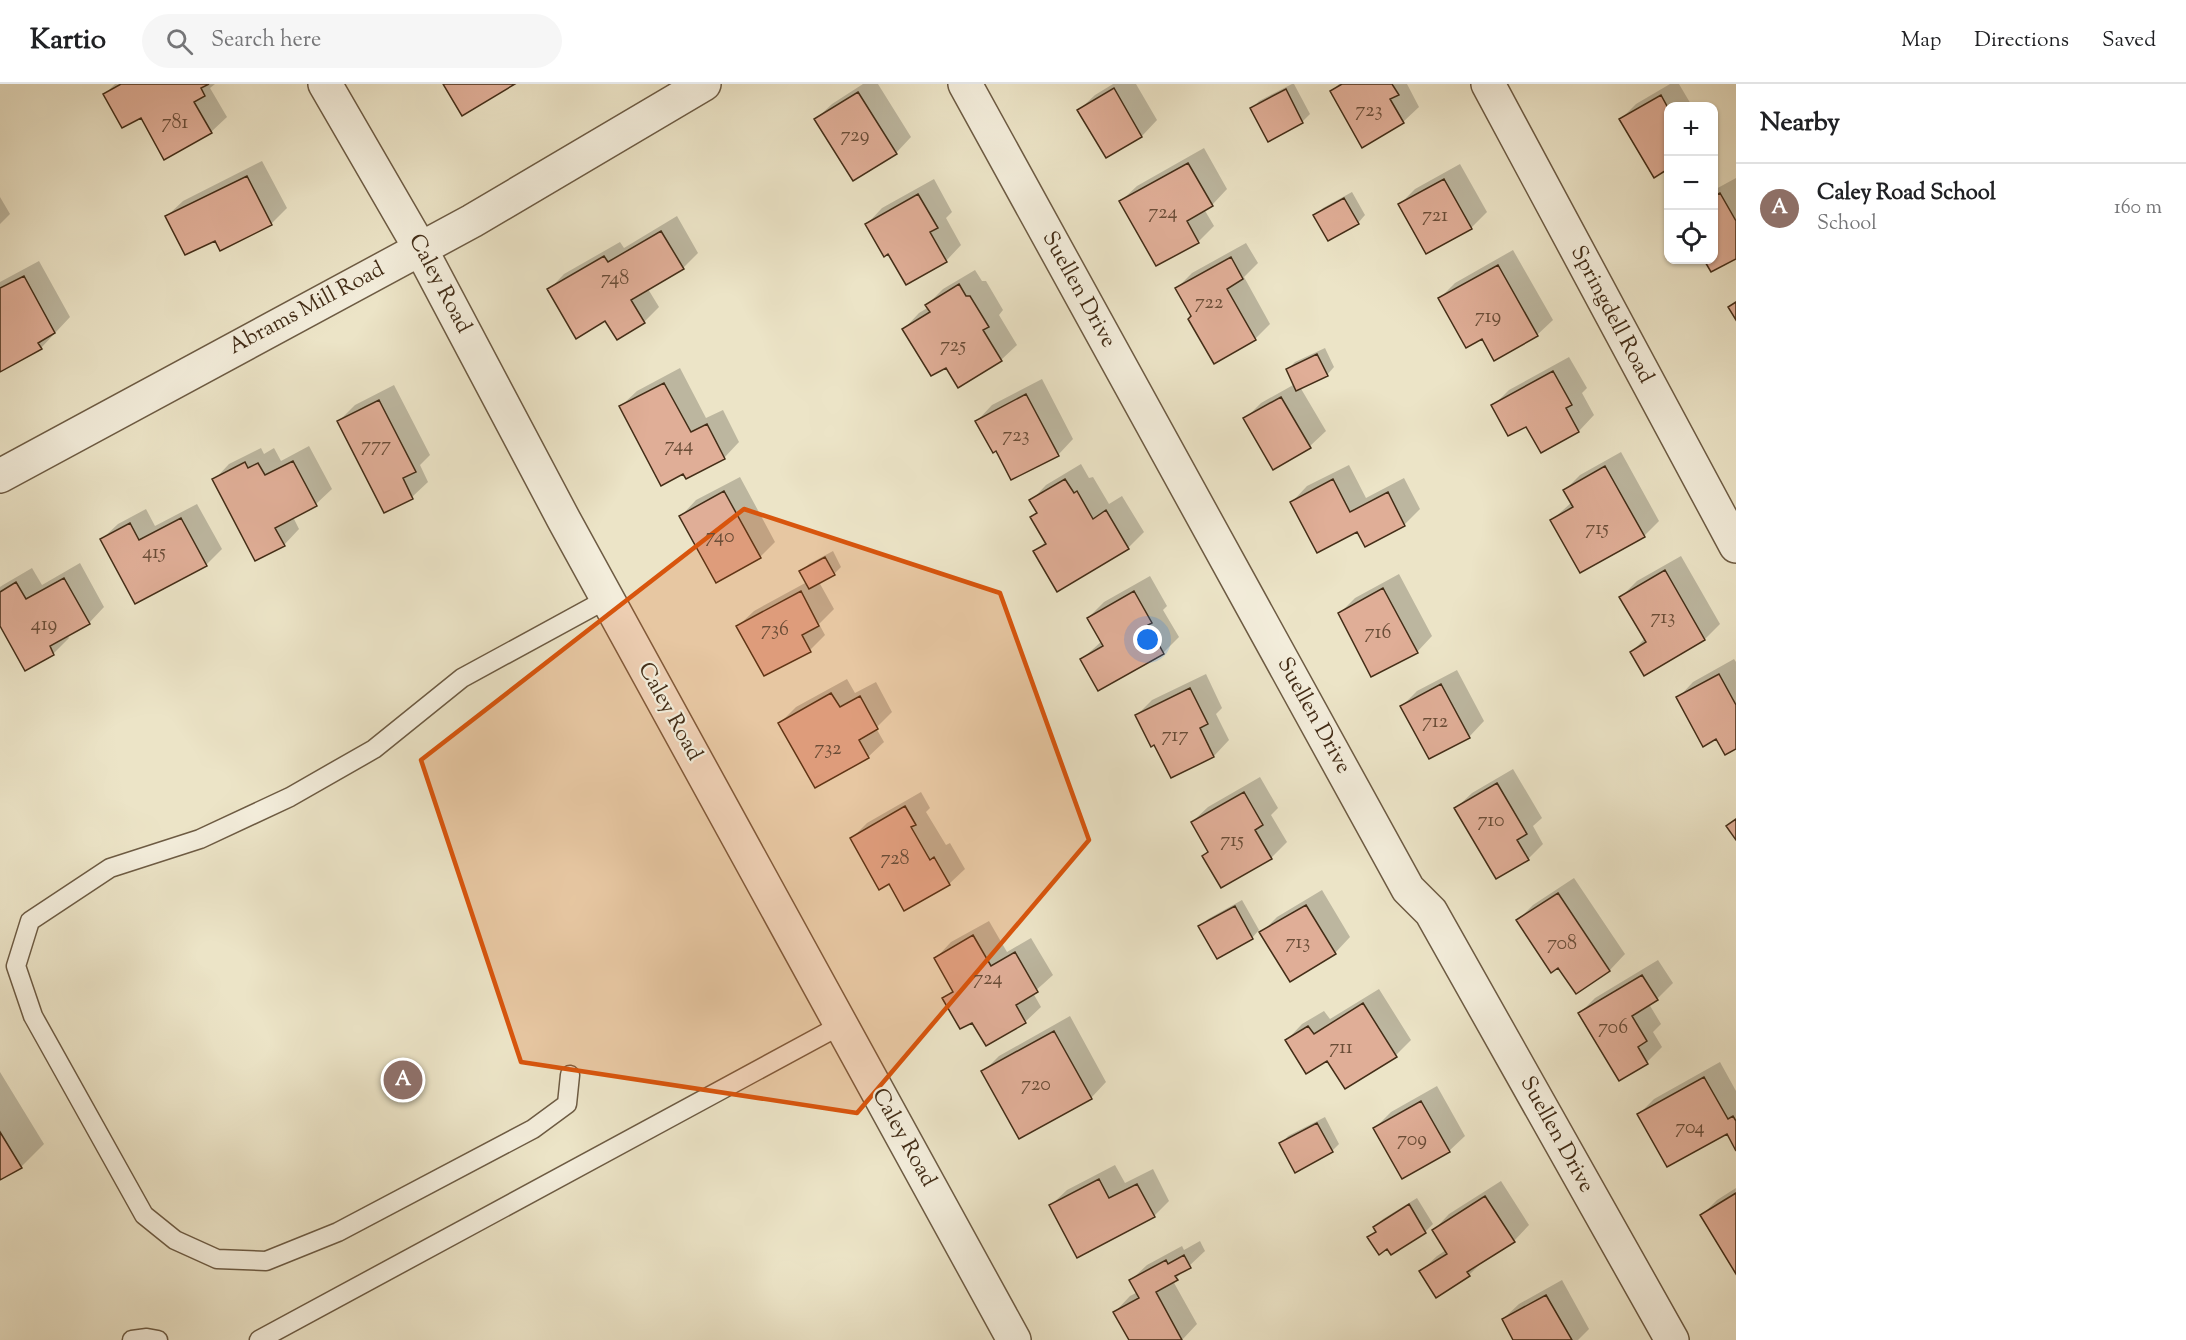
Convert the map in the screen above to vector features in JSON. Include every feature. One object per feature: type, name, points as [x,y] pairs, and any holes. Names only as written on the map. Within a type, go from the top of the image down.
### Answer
[{"type":"street","name":"Caley Road","points":[[325,84],[420,248],[607,599],[1014,1340]]},
{"type":"street","name":"Abrams Mill Road","points":[[0,476],[472,221],[704,84]]},
{"type":"street","name":"Suellen Drive","points":[[965,84],[1408,889],[1431,912],[1672,1340]]},
{"type":"street","name":"Springdell Road","points":[[1488,84],[1736,546]]},
{"type":"lane","points":[[570,1075],[567,1104],[533,1129],[338,1233],[266,1261],[218,1259],[175,1239],[144,1215],[33,1016],[16,966],[30,921],[110,868],[200,839],[290,797],[374,750],[462,678],[607,599]]},
{"type":"lane","points":[[259,1340],[841,1025]]},
{"type":"lane","points":[[132,1340],[147,1338],[158,1340]]},
{"type":"highlighted area","points":[[744,509],[1000,593],[1089,840],[857,1113],[521,1062],[421,760]]},
{"type":"building","points":[[121,84],[209,84],[201,88],[205,96],[194,102],[212,133],[164,160],[141,118],[122,128],[103,94]]},
{"type":"building","points":[[443,84],[515,84],[462,116]]},
{"type":"building","points":[[1342,84],[1392,84],[1399,95],[1390,99],[1404,123],[1362,148],[1330,91]]},
{"type":"building","points":[[1114,88],[1142,137],[1106,158],[1077,110]]},
{"type":"building","points":[[1286,89],[1303,123],[1268,142],[1250,108]]},
{"type":"building","points":[[858,92],[897,154],[853,181],[814,119]]},
{"type":"building","points":[[1661,95],[1665,102],[1664,172],[1654,178],[1619,119]]},
{"type":"building","points":[[1188,163],[1213,206],[1187,221],[1199,243],[1156,266],[1119,201]]},
{"type":"building","points":[[247,176],[272,225],[220,251],[215,241],[185,255],[165,216]]},
{"type":"building","points":[[1444,179],[1472,229],[1426,254],[1398,204]]},
{"type":"building","points":[[1720,193],[1736,221],[1736,259],[1711,272],[1706,264],[1718,264],[1718,194]]},
{"type":"building","points":[[918,194],[938,228],[930,232],[947,262],[906,285],[888,254],[884,257],[865,224]]},
{"type":"building","points":[[1344,198],[1359,224],[1328,241],[1313,215]]},
{"type":"building","points":[[661,231],[684,269],[631,300],[645,323],[617,340],[605,321],[576,339],[547,289],[604,256],[608,262]]},
{"type":"building","points":[[1231,257],[1243,279],[1227,289],[1256,340],[1214,364],[1188,319],[1191,316],[1175,288]]},
{"type":"building","points":[[1498,265],[1538,336],[1494,361],[1482,339],[1466,348],[1438,298]]},
{"type":"building","points":[[24,276],[55,333],[38,343],[42,349],[0,372],[0,288]]},
{"type":"building","points":[[959,284],[966,296],[970,296],[989,327],[983,330],[1002,361],[958,388],[946,368],[931,376],[902,329],[930,312],[925,305]]},
{"type":"building","points":[[1736,302],[1736,320],[1728,307]]},
{"type":"building","points":[[1317,354],[1328,376],[1296,391],[1286,369]]},
{"type":"building","points":[[1553,371],[1572,405],[1566,408],[1579,432],[1541,453],[1526,427],[1508,436],[1491,405]]},
{"type":"building","points":[[664,383],[691,432],[707,424],[725,459],[686,479],[683,474],[661,486],[619,406]]},
{"type":"building","points":[[1026,394],[1059,456],[1011,480],[996,451],[993,453],[975,421]]},
{"type":"building","points":[[1281,397],[1311,448],[1273,470],[1243,418]]},
{"type":"building","points":[[379,400],[416,472],[403,478],[413,499],[384,513],[337,421]]},
{"type":"building","points":[[293,461],[317,506],[275,528],[285,546],[255,561],[212,479],[245,462],[248,468],[258,463],[265,475]]},
{"type":"building","points":[[1605,466],[1645,537],[1580,573],[1550,520],[1573,507],[1563,490]]},
{"type":"building","points":[[1065,479],[1074,493],[1077,491],[1093,519],[1106,510],[1129,549],[1057,592],[1033,551],[1046,544],[1030,517],[1037,513],[1029,500]]},
{"type":"building","points":[[1333,479],[1350,512],[1388,492],[1405,526],[1365,547],[1357,532],[1317,553],[1290,502]]},
{"type":"building","points":[[724,491],[761,558],[716,583],[679,516]]},
{"type":"building","points":[[181,518],[207,566],[135,604],[100,539],[130,523],[139,540]]},
{"type":"building","points":[[825,557],[835,575],[809,589],[799,571]]},
{"type":"building","points":[[1665,570],[1705,640],[1644,676],[1630,652],[1646,642],[1619,597]]},
{"type":"building","points":[[64,578],[90,624],[50,646],[54,655],[25,671],[0,626],[0,592],[16,582],[26,599]]},
{"type":"building","points":[[1383,588],[1418,653],[1371,677],[1338,613]]},
{"type":"building","points":[[801,591],[819,626],[802,635],[811,652],[764,676],[736,626]]},
{"type":"building","points":[[1134,591],[1152,623],[1148,625],[1164,654],[1098,691],[1080,659],[1103,646],[1087,618]]},
{"type":"building","points":[[1719,674],[1736,705],[1736,749],[1725,755],[1716,739],[1703,747],[1676,697]]},
{"type":"building","points":[[1441,684],[1470,738],[1429,759],[1400,706]]},
{"type":"building","points":[[1190,688],[1208,724],[1200,728],[1214,757],[1171,778],[1154,745],[1151,747],[1135,715]]},
{"type":"building","points":[[831,693],[840,707],[860,696],[878,729],[859,740],[869,758],[815,788],[778,723]]},
{"type":"building","points":[[1497,783],[1527,834],[1517,840],[1529,860],[1496,879],[1454,808]]},
{"type":"building","points":[[1244,792],[1263,825],[1255,830],[1272,859],[1221,888],[1202,856],[1208,852],[1191,822]]},
{"type":"building","points":[[905,806],[916,825],[911,827],[930,860],[934,857],[950,885],[904,911],[889,884],[879,890],[850,838]]},
{"type":"building","points":[[1736,819],[1736,840],[1726,826]]},
{"type":"building","points":[[1558,893],[1610,971],[1576,994],[1558,968],[1551,973],[1516,920]]},
{"type":"building","points":[[1306,905],[1336,954],[1290,982],[1259,932]]},
{"type":"building","points":[[1235,906],[1253,939],[1217,959],[1198,926]]},
{"type":"building","points":[[973,935],[991,966],[1015,952],[1038,992],[1016,1005],[1026,1023],[986,1046],[972,1023],[960,1029],[942,998],[953,992],[934,958]]},
{"type":"building","points":[[1642,975],[1658,1000],[1632,1016],[1647,1041],[1638,1047],[1648,1064],[1619,1081],[1578,1013]]},
{"type":"building","points":[[1363,1003],[1397,1057],[1345,1089],[1327,1061],[1306,1074],[1285,1040],[1308,1026],[1314,1034]]},
{"type":"building","points":[[1054,1031],[1092,1099],[1019,1139],[981,1071]]},
{"type":"building","points":[[1704,1077],[1728,1119],[1733,1116],[1736,1121],[1736,1151],[1727,1134],[1667,1167],[1637,1114]]},
{"type":"building","points":[[1421,1101],[1450,1152],[1402,1179],[1373,1128]]},
{"type":"building","points":[[1317,1123],[1333,1152],[1295,1173],[1279,1143]]},
{"type":"building","points":[[0,1132],[22,1168],[0,1180]]},
{"type":"building","points":[[1099,1179],[1109,1198],[1137,1184],[1155,1217],[1077,1258],[1049,1205]]},
{"type":"building","points":[[1736,1193],[1736,1274],[1700,1215]]},
{"type":"building","points":[[1485,1196],[1515,1242],[1467,1272],[1470,1276],[1436,1298],[1419,1271],[1447,1254],[1432,1230]]},
{"type":"building","points":[[1409,1204],[1426,1233],[1391,1255],[1387,1249],[1379,1255],[1367,1237],[1376,1232],[1373,1227]]},
{"type":"building","points":[[1184,1255],[1191,1268],[1175,1276],[1178,1280],[1156,1292],[1182,1340],[1129,1340],[1113,1312],[1139,1298],[1129,1280],[1166,1260],[1168,1264]]},
{"type":"building","points":[[1546,1295],[1572,1340],[1513,1340],[1502,1319]]},
{"type":"place","name":"Caley Road School","points":[[403,1080]]}]
